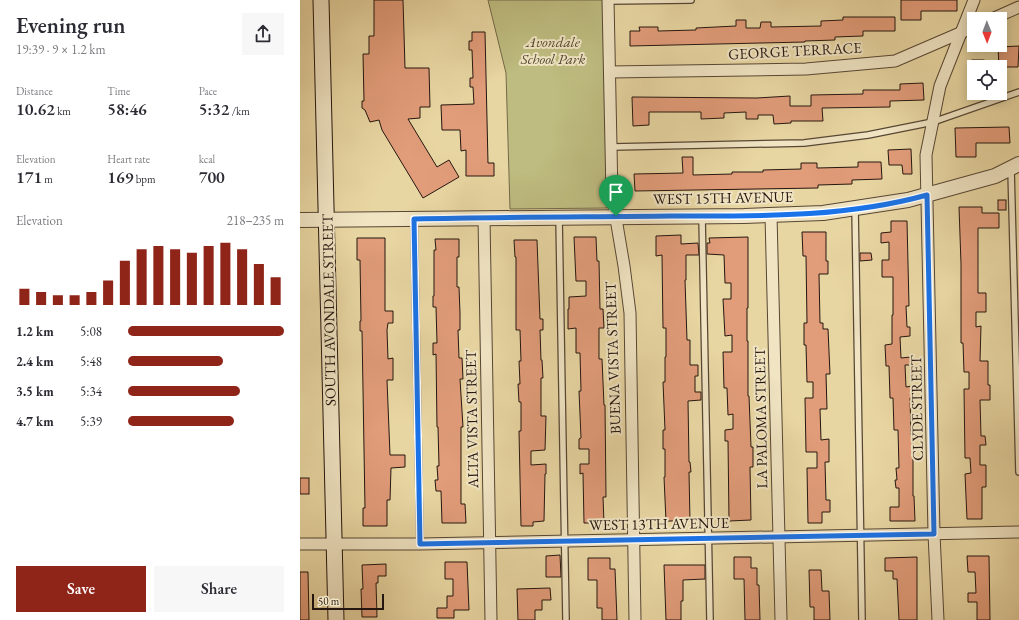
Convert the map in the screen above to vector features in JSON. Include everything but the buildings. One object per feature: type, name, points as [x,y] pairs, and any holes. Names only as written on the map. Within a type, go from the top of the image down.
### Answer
[{"type":"main road","name":"SOUTH AVONDALE STREET","points":[[321,0],[336,620]]},
{"type":"street","name":"BUENA VISTA STREET","points":[[608,0],[612,195],[630,313],[635,620]]},
{"type":"street","name":"CLYDE STREET","points":[[938,620],[934,534],[926,155],[940,86],[974,0]]},
{"type":"street","points":[[1007,12],[1019,7]]},
{"type":"street","name":"GEORGE TERRACE","points":[[610,72],[806,69],[895,60],[967,30]]},
{"type":"street","name":"WEST 15TH AVENUE","points":[[300,220],[702,216],[823,213],[908,200],[995,176],[1015,166]]},
{"type":"street","name":"LA PALOMA STREET","points":[[771,215],[781,620]]},
{"type":"street","name":"ALTA VISTA STREET","points":[[484,218],[491,620]]},
{"type":"street","name":"WEST 13TH AVENUE","points":[[300,544],[489,543],[1019,532]]},
{"type":"lane","points":[[608,0],[691,0]]},
{"type":"lane","points":[[612,147],[804,143],[868,135],[933,122],[1019,92]]},
{"type":"lane","points":[[1015,166],[1019,472]]},
{"type":"lane","points":[[854,208],[862,620]]},
{"type":"lane","points":[[702,216],[710,620]]},
{"type":"lane","points":[[559,217],[566,620]]},
{"type":"lane","points":[[414,219],[420,544]]},
{"type":"green space","name":"Avondale School Park","points":[[488,0],[603,0],[607,208],[510,209],[506,73]]},
{"type":"route","points":[[927,195],[934,534],[420,544],[414,219],[616,216],[744,216],[823,213],[908,200],[927,195]]}]
